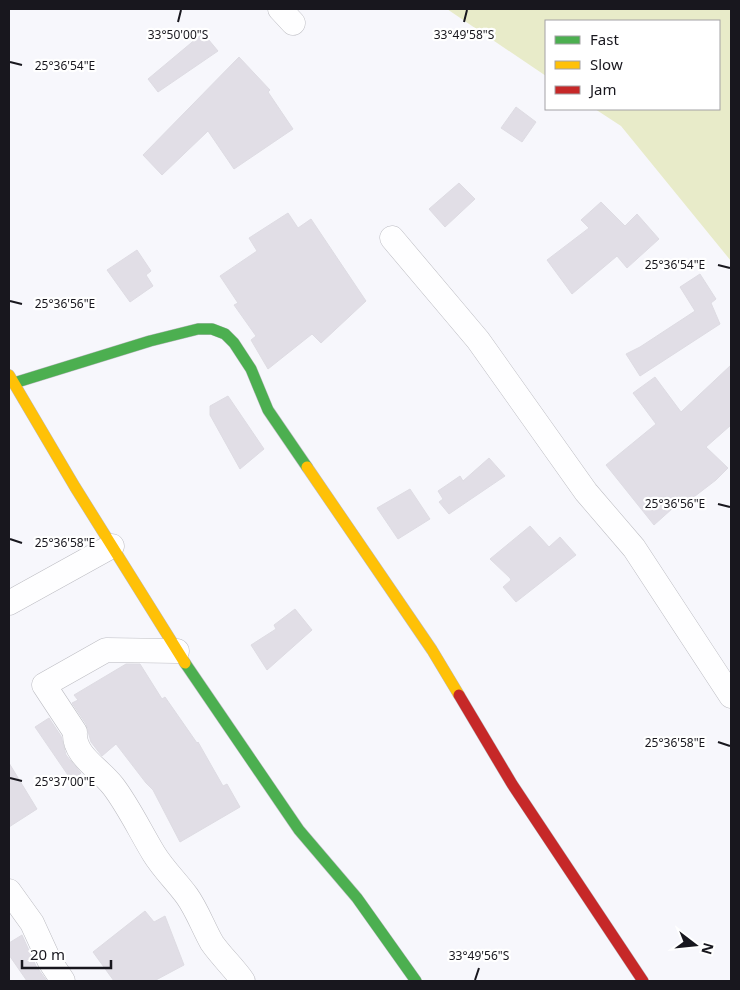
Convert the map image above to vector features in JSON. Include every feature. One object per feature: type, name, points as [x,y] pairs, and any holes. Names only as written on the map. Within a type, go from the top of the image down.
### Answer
[{"type":"street","points":[[392,238],[478,340],[586,492],[634,548],[731,696]]},
{"type":"street","points":[[416,981],[357,898],[299,830],[177,651],[11,379],[198,329],[212,330],[225,334],[234,343],[251,369],[268,410],[432,650],[512,784],[643,981]]},
{"type":"street","points":[[9,603],[112,546]]},
{"type":"street","points":[[177,651],[106,650],[44,685],[76,732],[75,740],[79,752],[108,780],[124,800],[166,872],[186,895],[198,913],[212,941],[243,981]]},
{"type":"street","points":[[9,891],[32,923],[49,960],[63,981]]},
{"type":"green space","points":[[447,9],[731,9],[731,261],[621,126],[597,110],[720,110],[720,20],[545,20],[545,75]]},
{"type":"building","points":[[203,33],[218,51],[158,92],[148,79]]},
{"type":"building","points":[[239,57],[270,90],[268,92],[293,129],[234,169],[208,131],[162,175],[143,155]]},
{"type":"building","points":[[516,107],[536,122],[522,142],[501,128]]},
{"type":"building","points":[[459,183],[475,199],[445,227],[429,209]]},
{"type":"building","points":[[601,202],[625,226],[637,214],[659,239],[627,268],[617,256],[572,294],[547,260],[589,228],[581,220]]},
{"type":"building","points":[[288,213],[298,228],[311,219],[366,301],[321,343],[312,334],[268,369],[251,340],[256,336],[234,305],[238,303],[220,276],[257,251],[249,238]]},
{"type":"building","points":[[137,250],[151,271],[146,275],[153,286],[130,302],[107,270]]},
{"type":"building","points":[[700,274],[716,299],[711,303],[720,324],[640,376],[626,354],[695,311],[680,287]]},
{"type":"building","points":[[731,365],[731,425],[706,447],[728,468],[716,480],[686,503],[683,499],[654,525],[606,465],[656,424],[633,393],[655,377],[681,412]]},
{"type":"building","points":[[228,396],[264,449],[240,469],[210,415],[210,406]]},
{"type":"building","points":[[489,458],[505,476],[449,514],[439,502],[443,499],[438,491],[460,476],[463,481]]},
{"type":"building","points":[[410,489],[430,519],[398,539],[377,508]]},
{"type":"building","points":[[530,526],[549,547],[560,537],[576,555],[516,602],[503,587],[511,580],[510,578],[490,559]]},
{"type":"building","points":[[295,609],[312,630],[267,670],[251,645],[276,629],[274,625]]},
{"type":"building","points":[[126,664],[140,664],[162,699],[165,697],[198,742],[223,786],[227,784],[240,807],[180,842],[153,790],[116,744],[102,756],[91,742],[86,724],[72,703],[78,700],[74,695]]},
{"type":"building","points":[[49,718],[61,736],[66,755],[81,773],[72,781],[35,727]]},
{"type":"building","points":[[9,763],[37,809],[9,827]]},
{"type":"building","points":[[145,911],[154,922],[165,916],[184,965],[154,981],[114,981],[93,952]]},
{"type":"building","points":[[22,935],[36,966],[47,981],[27,981],[9,955],[9,943]]},
{"type":"traffic: fast","points":[[14,383],[150,341],[198,329],[212,329],[225,334],[234,343],[251,369],[268,410],[307,467]]},
{"type":"traffic: fast","points":[[185,663],[299,830],[357,898],[416,981]]},
{"type":"traffic: slow","points":[[9,375],[75,487],[185,663]]},
{"type":"traffic: slow","points":[[307,467],[432,650],[459,695]]},
{"type":"traffic: jam","points":[[459,695],[512,784],[643,981]]}]
